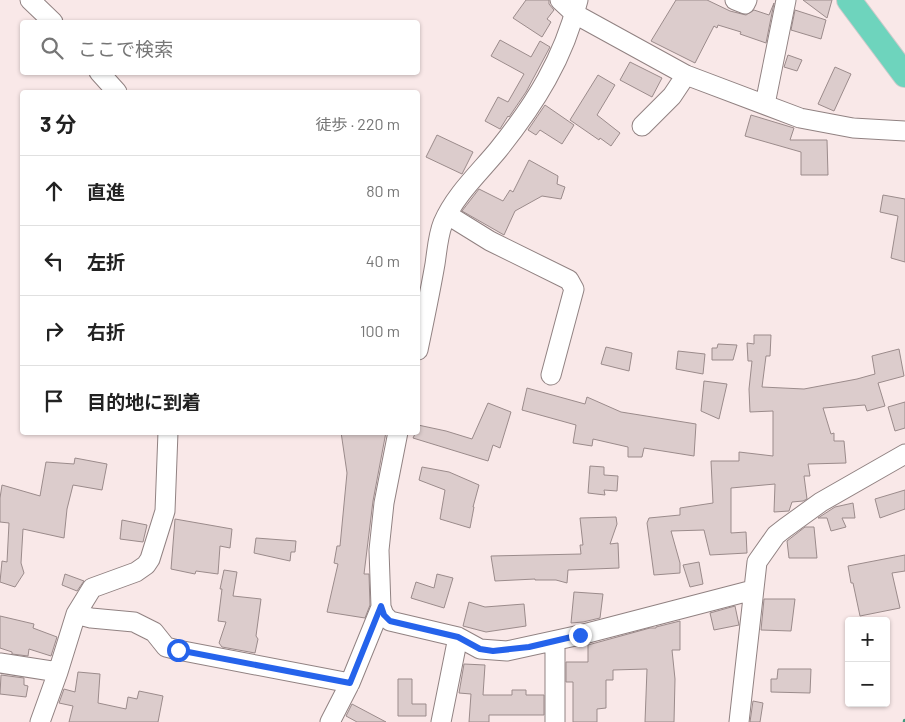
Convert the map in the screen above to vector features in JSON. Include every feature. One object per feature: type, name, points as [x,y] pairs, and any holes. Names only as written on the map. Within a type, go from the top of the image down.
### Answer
[{"type":"main road","points":[[849,0],[905,75]]},
{"type":"street","points":[[30,0],[51,20]]},
{"type":"street","points":[[560,0],[576,7],[686,75],[800,118],[853,128],[905,131]]},
{"type":"street","points":[[735,0],[745,4],[747,0]]},
{"type":"street","points":[[765,104],[786,0]]},
{"type":"street","points":[[420,341],[442,224],[456,201],[505,141],[557,64],[567,39],[576,7]]},
{"type":"street","points":[[102,75],[115,90]]},
{"type":"street","points":[[642,126],[672,96],[686,75]]},
{"type":"street","points":[[448,215],[490,241],[569,280],[573,285],[574,289],[551,375]]},
{"type":"street","points":[[40,722],[76,614],[92,588],[136,572],[146,565],[150,559],[164,511],[168,435]]},
{"type":"street","points":[[397,435],[384,503],[379,550],[381,606],[384,615],[390,621],[458,637],[480,649],[493,651],[507,650],[555,641],[753,590]]},
{"type":"street","points":[[740,722],[757,562],[776,535],[821,502],[905,454]]},
{"type":"street","points":[[336,720],[381,606]]},
{"type":"street","points":[[76,614],[91,618],[134,622],[154,632],[166,647],[350,683]]},
{"type":"street","points":[[441,722],[458,637]]},
{"type":"street","points":[[555,641],[555,722]]},
{"type":"street","points":[[0,663],[58,672]]},
{"type":"building","points":[[526,0],[549,0],[549,4],[554,10],[547,19],[551,22],[542,37],[513,18]]},
{"type":"building","points":[[676,0],[707,0],[730,11],[746,15],[754,10],[769,15],[774,3],[766,43],[740,34],[741,32],[718,25],[717,28],[714,26],[695,63],[651,41]]},
{"type":"building","points":[[803,0],[832,0],[827,18]]},
{"type":"building","points":[[795,10],[826,20],[821,39],[791,30]]},
{"type":"building","points":[[500,40],[531,57],[540,41],[550,47],[526,92],[500,129],[485,121],[498,97],[508,102],[524,74],[491,56]]},
{"type":"building","points":[[788,55],[802,60],[797,71],[784,67]]},
{"type":"building","points":[[630,62],[662,78],[652,97],[620,80]]},
{"type":"building","points":[[835,67],[851,74],[834,111],[818,104]]},
{"type":"building","points":[[598,75],[615,85],[597,115],[620,133],[611,146],[570,120]]},
{"type":"building","points":[[545,105],[574,125],[562,144],[540,130],[536,135],[528,130]]},
{"type":"building","points":[[751,115],[794,128],[790,140],[827,140],[828,175],[801,175],[801,152],[745,136]]},
{"type":"building","points":[[437,135],[473,152],[462,174],[426,157]]},
{"type":"building","points":[[529,160],[558,176],[557,184],[565,187],[561,199],[542,196],[515,211],[504,235],[462,211],[479,189],[503,201],[510,190],[513,192]]},
{"type":"building","points":[[883,195],[905,199],[905,262],[891,258],[898,216],[880,212]]},
{"type":"building","points":[[754,335],[771,335],[770,356],[766,356],[762,387],[804,389],[857,379],[875,374],[872,356],[899,349],[904,376],[878,383],[885,406],[867,411],[865,405],[823,408],[831,434],[834,433],[834,441],[844,441],[846,463],[808,464],[810,476],[804,476],[807,499],[792,502],[789,511],[774,512],[775,484],[731,488],[731,533],[746,532],[747,553],[710,555],[704,530],[671,531],[680,563],[680,573],[654,575],[647,523],[649,518],[680,515],[680,508],[713,503],[711,461],[739,461],[739,452],[773,456],[773,411],[750,412],[749,389],[752,361],[748,361],[747,343],[754,344]]},
{"type":"building","points":[[718,344],[737,345],[733,360],[712,360],[712,348],[717,348]]},
{"type":"building","points":[[606,347],[632,353],[629,371],[601,364]]},
{"type":"building","points":[[678,351],[705,354],[703,374],[676,369]]},
{"type":"building","points":[[704,381],[727,384],[719,419],[701,411]]},
{"type":"building","points":[[527,388],[585,404],[587,397],[621,412],[696,424],[694,456],[644,448],[642,457],[628,457],[628,447],[593,439],[592,446],[573,443],[576,425],[522,410]]},
{"type":"building","points":[[905,402],[905,428],[895,431],[888,407]]},
{"type":"building","points":[[488,403],[511,412],[500,448],[493,445],[488,461],[413,438],[414,435],[420,435],[420,425],[472,439]]},
{"type":"building","points":[[341,435],[385,435],[373,501],[364,574],[369,574],[370,605],[365,618],[327,612],[338,564],[334,563],[337,546],[340,546],[347,473]]},
{"type":"building","points":[[75,458],[107,464],[102,490],[73,485],[67,509],[64,538],[23,529],[21,563],[24,573],[15,587],[0,582],[2,561],[7,562],[9,523],[0,522],[2,485],[40,496],[46,462],[74,464]]},
{"type":"building","points":[[590,466],[604,467],[604,475],[618,476],[617,491],[604,490],[605,495],[588,493]]},
{"type":"building","points":[[422,467],[449,472],[479,485],[470,528],[440,519],[445,490],[419,480]]},
{"type":"building","points":[[905,490],[905,509],[880,518],[875,499]]},
{"type":"building","points":[[853,503],[855,518],[842,518],[846,527],[831,531],[827,518],[818,518],[835,507]]},
{"type":"building","points":[[616,517],[617,524],[610,544],[618,543],[619,568],[568,570],[567,583],[556,580],[535,579],[495,581],[491,556],[581,554],[580,545],[583,545],[580,518]]},
{"type":"building","points":[[175,519],[232,529],[230,548],[220,546],[218,574],[196,571],[195,574],[171,569]]},
{"type":"building","points":[[122,520],[147,525],[143,542],[120,539]]},
{"type":"building","points":[[805,527],[814,527],[817,558],[789,558],[787,541]]},
{"type":"building","points":[[256,538],[296,541],[295,552],[291,552],[290,561],[254,553]]},
{"type":"building","points":[[905,555],[905,571],[892,573],[900,608],[860,616],[848,566]]},
{"type":"building","points":[[699,562],[703,584],[690,587],[683,565]]},
{"type":"building","points":[[224,570],[237,572],[233,596],[261,599],[255,653],[222,647],[219,643],[226,622],[218,621],[222,589],[220,589]]},
{"type":"building","points":[[65,574],[84,581],[77,591],[62,585]]},
{"type":"building","points":[[437,574],[453,578],[444,608],[411,598],[416,582],[434,588]]},
{"type":"building","points":[[574,592],[603,594],[600,618],[571,623]]},
{"type":"building","points":[[764,599],[795,599],[791,631],[761,630]]},
{"type":"building","points":[[469,602],[485,607],[524,604],[526,626],[486,632],[463,626]]},
{"type":"building","points":[[735,606],[739,625],[714,630],[710,613]]},
{"type":"building","points":[[0,616],[34,624],[33,628],[57,637],[51,656],[29,649],[28,656],[12,654],[12,652],[0,648]]},
{"type":"building","points":[[680,621],[680,650],[672,650],[675,679],[674,722],[645,722],[647,669],[613,670],[613,680],[606,680],[606,708],[597,709],[597,722],[573,722],[573,682],[566,682],[566,662],[588,662],[588,645]]},
{"type":"building","points":[[464,664],[485,665],[483,695],[512,695],[512,690],[526,690],[526,695],[544,695],[544,715],[489,715],[489,722],[469,722],[471,694],[459,693]]},
{"type":"building","points":[[778,669],[811,669],[810,693],[771,692],[771,679],[777,679]]},
{"type":"building","points":[[78,672],[100,674],[98,703],[126,709],[128,697],[137,699],[139,691],[163,696],[158,722],[69,722],[73,706],[59,703],[64,689],[75,692]]},
{"type":"building","points":[[1,675],[24,678],[24,685],[28,686],[26,697],[0,694]]},
{"type":"building","points":[[398,679],[412,679],[412,704],[426,704],[426,716],[398,716]]},
{"type":"building","points":[[753,701],[763,703],[760,722],[750,722]]},
{"type":"building","points":[[352,704],[386,722],[357,722],[346,716]]},
{"type":"route","points":[[178,650],[350,683],[381,606],[384,615],[390,621],[458,637],[480,649],[493,651],[529,647],[580,635]]}]
